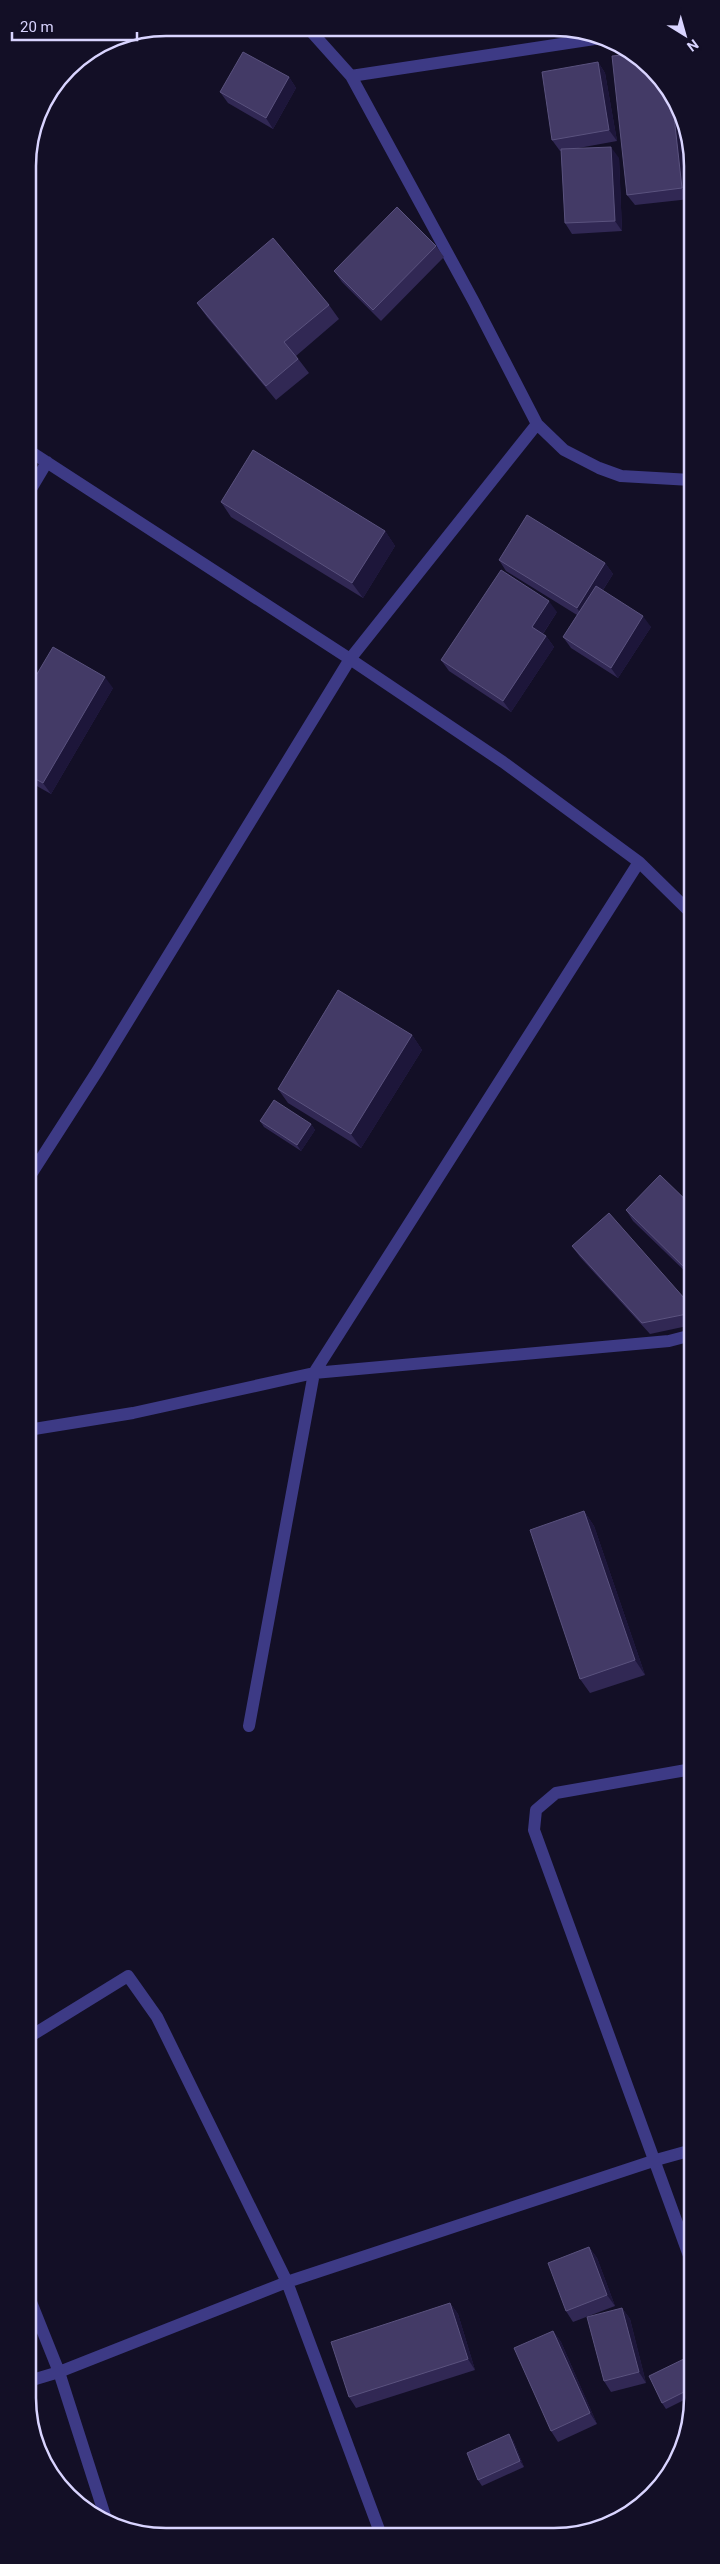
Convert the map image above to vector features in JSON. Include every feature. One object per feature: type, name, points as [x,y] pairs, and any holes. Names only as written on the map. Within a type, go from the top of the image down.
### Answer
[{"type":"street","points":[[315,36],[351,76],[474,302],[537,424],[564,450],[599,468],[621,476],[684,480]]},
{"type":"street","points":[[351,76],[585,40]]},
{"type":"street","points":[[37,1166],[350,659],[537,424]]},
{"type":"street","points":[[37,456],[350,659],[503,762],[639,862],[684,906]]},
{"type":"street","points":[[37,479],[47,462]]},
{"type":"street","points":[[250,1726],[314,1373],[639,862]]},
{"type":"street","points":[[36,1429],[133,1413],[314,1373],[669,1341],[683,1337]]},
{"type":"street","points":[[683,1771],[556,1793],[536,1810],[534,1830],[683,2238]]},
{"type":"street","points":[[36,2033],[128,1976],[157,2017],[287,2282],[379,2528]]},
{"type":"street","points":[[36,2379],[59,2372],[287,2282],[683,2152]]},
{"type":"street","points":[[36,2315],[59,2372],[105,2512]]},
{"type":"building","points":[[243,52],[289,77],[266,118],[220,92]]},
{"type":"building","points":[[621,55],[640,68],[662,94],[674,116],[682,188],[627,195],[612,56]]},
{"type":"building","points":[[598,62],[609,130],[552,140],[542,72]]},
{"type":"building","points":[[611,147],[615,221],[565,223],[561,149]]},
{"type":"building","points":[[397,207],[436,246],[373,310],[334,271]]},
{"type":"building","points":[[273,238],[329,305],[284,342],[298,359],[266,386],[197,303]]},
{"type":"building","points":[[253,450],[385,531],[352,583],[221,502]]},
{"type":"building","points":[[527,515],[605,563],[577,608],[499,560]]},
{"type":"building","points":[[501,570],[549,601],[532,627],[546,636],[503,701],[441,660]]},
{"type":"building","points":[[596,586],[643,616],[611,668],[563,637]]},
{"type":"building","points":[[53,647],[105,677],[43,783],[37,780],[37,674]]},
{"type":"building","points":[[338,990],[412,1035],[351,1134],[278,1089]]},
{"type":"building","points":[[274,1100],[311,1124],[297,1145],[260,1121]]},
{"type":"building","points":[[660,1175],[684,1198],[684,1267],[626,1210]]},
{"type":"building","points":[[609,1213],[683,1297],[683,1315],[642,1323],[572,1246]]},
{"type":"building","points":[[584,1511],[635,1660],[580,1679],[530,1530]]},
{"type":"building","points":[[589,2247],[607,2295],[566,2311],[548,2263]]},
{"type":"building","points":[[450,2303],[468,2359],[349,2397],[331,2342]]},
{"type":"building","points":[[622,2308],[639,2372],[604,2381],[587,2317]]},
{"type":"building","points":[[553,2331],[590,2413],[551,2431],[514,2348]]},
{"type":"building","points":[[683,2359],[683,2392],[662,2403],[649,2376]]},
{"type":"building","points":[[509,2434],[520,2461],[478,2480],[467,2453]]}]
